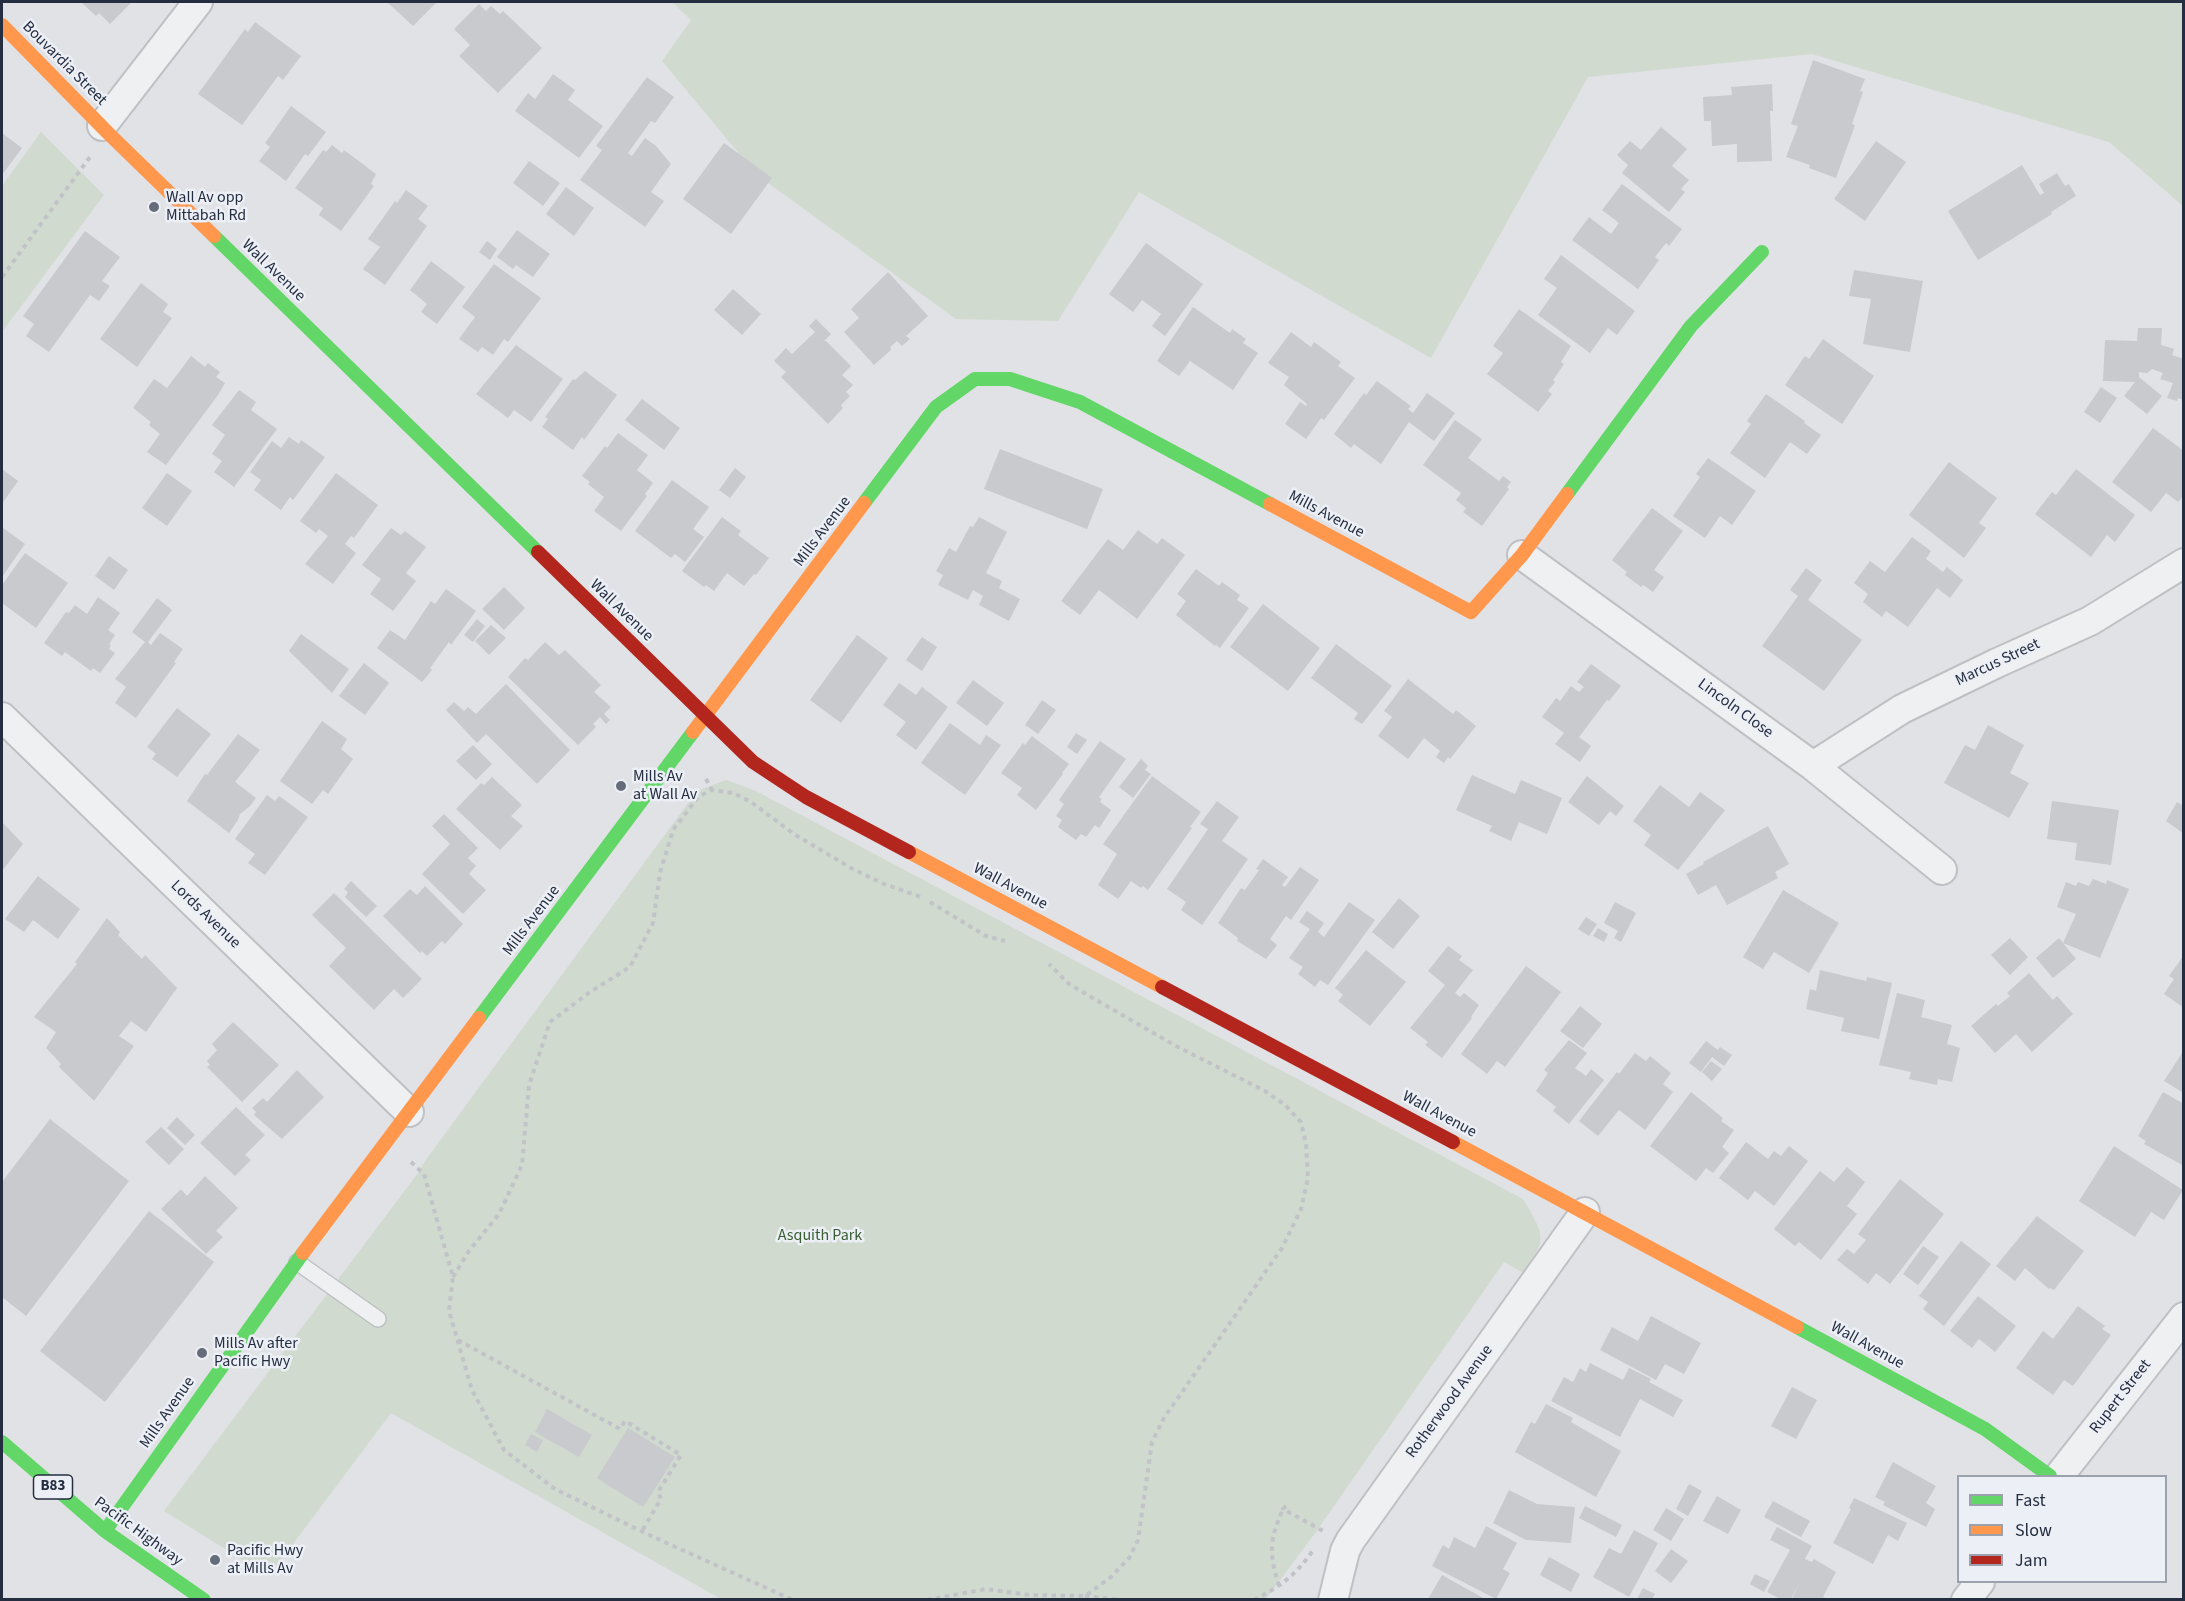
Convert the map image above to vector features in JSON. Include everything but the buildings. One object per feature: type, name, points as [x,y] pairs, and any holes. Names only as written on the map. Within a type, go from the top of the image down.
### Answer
[{"type":"street","points":[[105,129],[198,2]]},
{"type":"street","name":"Bouvardia Street","points":[[2,25],[105,129]]},
{"type":"street","name":"Wall Avenue","points":[[105,129],[753,762],[806,797],[1585,1212],[1985,1430],[2049,1475]]},
{"type":"street","name":"Mills Avenue","points":[[105,1531],[297,1262],[936,407],[975,379],[1010,379],[1080,402],[1471,612],[1522,555],[1691,326],[1762,252]]},
{"type":"street","name":"Lincoln Close","points":[[1522,555],[1813,766],[1942,870]]},
{"type":"street","name":"Marcus Street","points":[[1813,766],[1902,709],[2090,621],[2184,563]]},
{"type":"street","name":"Lords Avenue","points":[[2,717],[409,1112]]},
{"type":"street","name":"Rotherwood Avenue","points":[[1334,1599],[1345,1551],[1350,1541],[1585,1212]]},
{"type":"street","name":"Rupert Street","points":[[2059,1475],[2184,1317]]},
{"type":"street","name":"Pacific Highway","points":[[2,1442],[105,1531],[204,1599]]},
{"type":"street","points":[[1966,1599],[1978,1583]]},
{"type":"lane","points":[[297,1262],[378,1319]]},
{"type":"path","points":[[2,277],[105,129]]},
{"type":"path","points":[[706,779],[712,790]]},
{"type":"path","points":[[453,1277],[469,1251],[499,1214],[522,1165],[529,1085],[550,1022],[590,992],[630,967],[653,923],[660,873],[673,830],[698,797],[712,790],[733,794],[751,802],[794,834],[851,868],[884,884],[924,898],[986,936],[1012,943]]},
{"type":"path","points":[[1045,961],[1069,984],[1176,1046],[1265,1091],[1285,1105],[1301,1122],[1306,1144],[1308,1178],[1301,1209],[1282,1248],[1164,1418],[1152,1443],[1138,1540],[1129,1558],[1112,1577],[1085,1596]]},
{"type":"path","points":[[388,1142],[424,1174],[453,1277],[449,1311],[457,1340],[472,1389],[504,1450],[555,1489],[793,1599]]},
{"type":"path","points":[[457,1340],[620,1429],[625,1421],[681,1455],[658,1492],[661,1499],[642,1531]]},
{"type":"path","points":[[1280,1587],[1272,1563],[1273,1533],[1285,1508],[1304,1521]]},
{"type":"path","points":[[1320,1540],[1325,1532]]},
{"type":"path","points":[[1254,1599],[1280,1587],[1304,1564],[1315,1548]]},
{"type":"path","points":[[927,1599],[986,1589],[1029,1595],[1120,1599]]},
{"type":"green space","points":[[672,2],[2183,2],[2183,206],[2109,142],[1812,54],[1588,77],[1431,358],[1139,192],[1058,321],[956,319],[757,175],[662,61],[691,20]]},
{"type":"green space","points":[[41,132],[104,195],[2,332],[2,186]]},
{"type":"green space","name":"Asquith Park","points":[[726,780],[756,791],[1523,1199],[1539,1229],[1540,1244],[1537,1252],[1522,1272],[1504,1262],[1318,1529],[1266,1599],[721,1599],[391,1413],[269,1576],[164,1511],[418,1173],[697,791]]},
{"type":"traffic: fast","points":[[214,236],[538,552]]},
{"type":"traffic: fast","points":[[1567,494],[1691,326],[1762,252]]},
{"type":"traffic: fast","points":[[864,503],[936,407],[975,379],[1010,379],[1080,402],[1270,504]]},
{"type":"traffic: fast","points":[[479,1018],[693,732]]},
{"type":"traffic: fast","points":[[105,1531],[303,1253]]},
{"type":"traffic: fast","points":[[1797,1327],[1985,1429],[2049,1475]]},
{"type":"traffic: fast","points":[[2,1442],[105,1531],[204,1600]]},
{"type":"traffic: slow","points":[[2,25],[214,236]]},
{"type":"traffic: slow","points":[[1270,504],[1471,612],[1522,555],[1567,494]]},
{"type":"traffic: slow","points":[[693,732],[864,503]]},
{"type":"traffic: slow","points":[[909,852],[1162,987]]},
{"type":"traffic: slow","points":[[303,1253],[479,1018]]},
{"type":"traffic: slow","points":[[1453,1142],[1797,1327]]},
{"type":"traffic: jam","points":[[538,552],[753,762],[806,797],[909,852]]},
{"type":"traffic: jam","points":[[1162,987],[1453,1142]]},
{"type":"place","name":"Wall Av opp Mittabah Rd","points":[[154,207]]},
{"type":"place","name":"Mills Av at Wall Av","points":[[621,786]]},
{"type":"place","name":"Mills Av after Pacific Hwy","points":[[202,1353]]},
{"type":"place","name":"Pacific Hwy at Mills Av","points":[[215,1560]]}]
